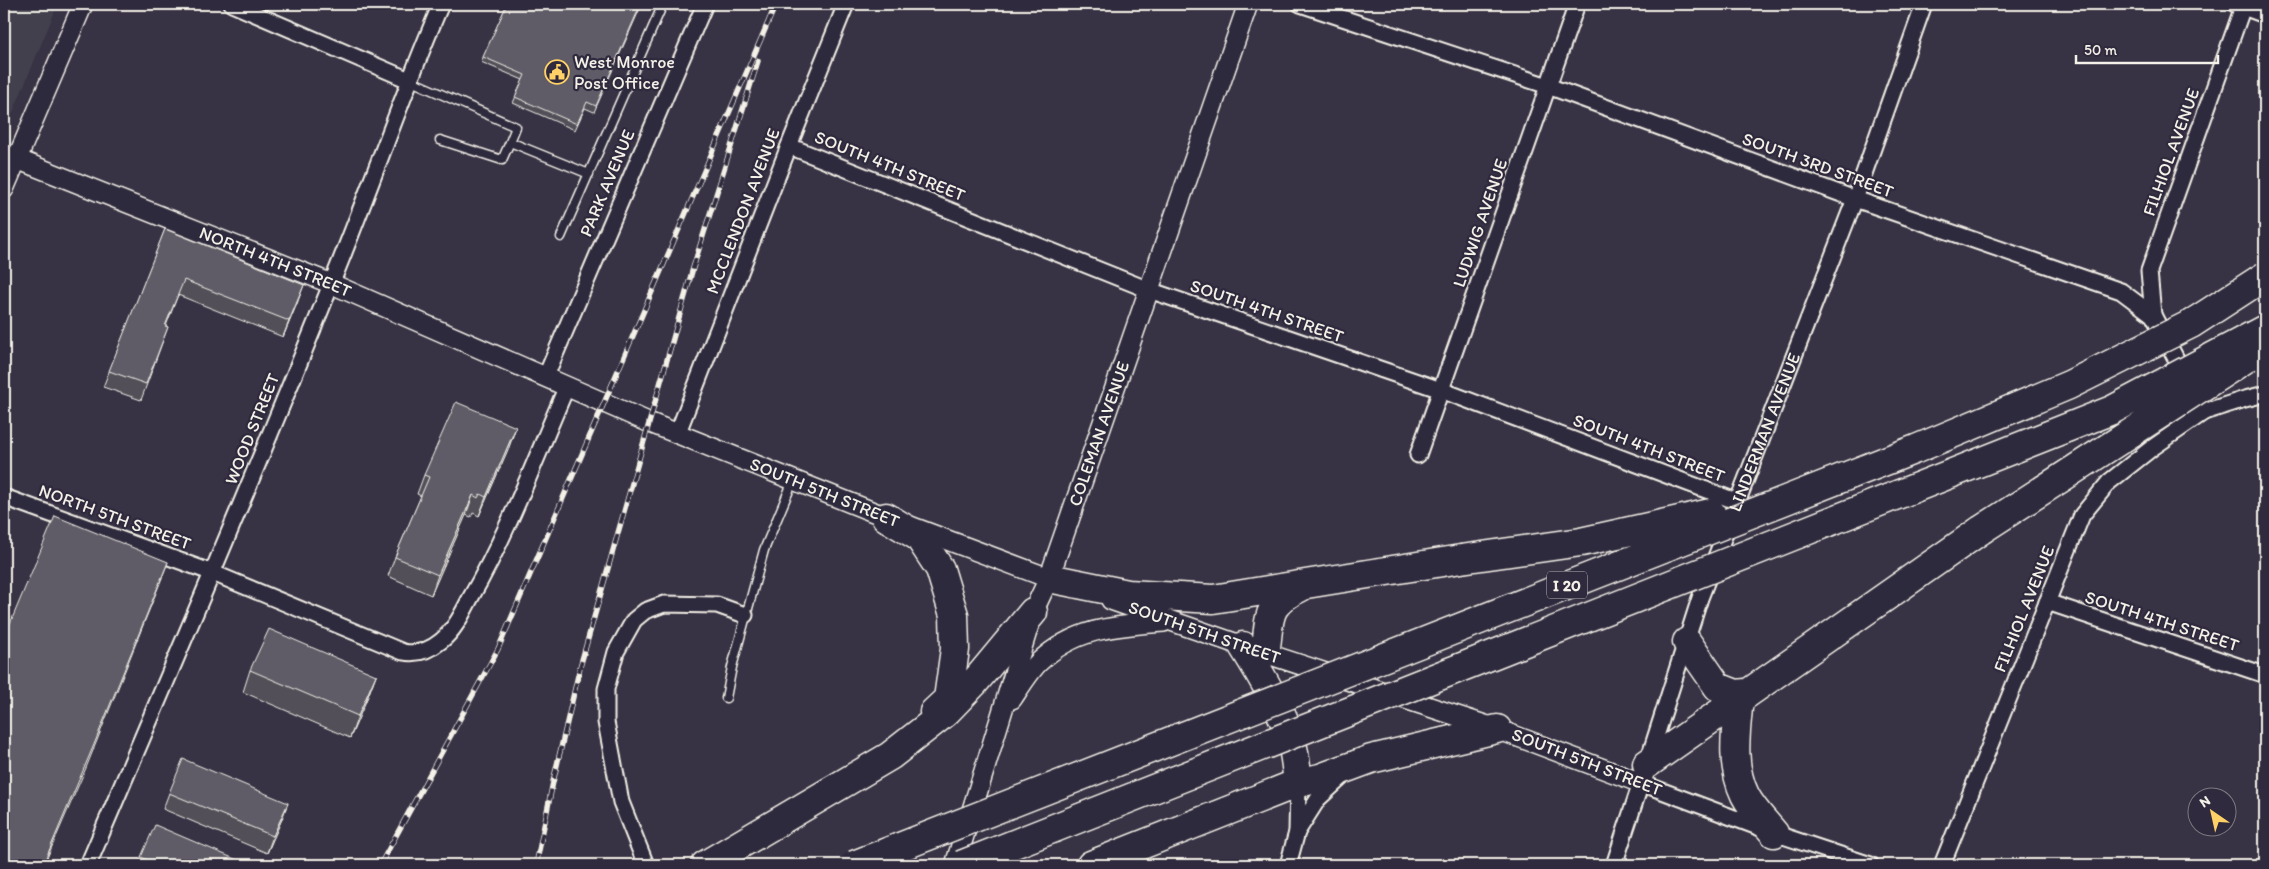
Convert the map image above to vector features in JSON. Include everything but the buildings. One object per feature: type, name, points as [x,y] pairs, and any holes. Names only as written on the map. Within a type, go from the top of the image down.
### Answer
[{"type":"highway","name":"I 20","points":[[854,865],[1850,474],[2069,386],[2191,324],[2265,276]]},
{"type":"highway","name":"I 20","points":[[961,865],[2112,410],[2265,329]]},
{"type":"highway","points":[[1644,774],[1743,696],[1980,530],[2265,345]]},
{"type":"highway","points":[[1049,578],[1128,594],[1213,599],[1304,586],[1461,559],[1581,542],[1674,522],[1850,474]]},
{"type":"highway","points":[[886,517],[919,538],[940,569],[954,615],[955,650],[948,699],[890,756]]},
{"type":"highway","points":[[1298,783],[1295,755],[1290,735],[1258,670],[1254,650],[1274,607],[1291,592],[1304,586]]},
{"type":"highway","points":[[713,860],[890,756],[945,713],[974,683],[1033,612]]},
{"type":"highway","points":[[1687,642],[1718,687],[1743,696]]},
{"type":"highway","points":[[1743,696],[1735,739],[1735,768],[1745,796],[1774,833]]},
{"type":"highway","points":[[1091,865],[1298,783],[1320,778],[1371,759],[1497,728]]},
{"type":"street","points":[[4,189],[10,156],[83,4]]},
{"type":"street","points":[[232,4],[409,80]]},
{"type":"street","name":"WOOD STREET","points":[[88,865],[213,572],[332,284],[409,80],[441,4]]},
{"type":"street","name":"PARK AVENUE","points":[[545,378],[705,4]]},
{"type":"street","name":"MCCLENDON AVENUE","points":[[678,432],[788,146],[846,4]]},
{"type":"street","name":"COLEMAN AVENUE","points":[[955,865],[1033,612],[1049,578],[1248,4]]},
{"type":"street","name":"SOUTH 3RD STREET","points":[[1300,4],[1548,86],[1855,199],[2121,291],[2153,315],[2204,412]]},
{"type":"street","name":"LUDWIG AVENUE","points":[[1418,455],[1577,4]]},
{"type":"street","name":"LINDERMAN AVENUE","points":[[1614,865],[1700,598],[1855,199],[1924,4]]},
{"type":"street","points":[[2241,5],[2265,15]]},
{"type":"street","name":"FILHIOL AVENUE","points":[[2153,315],[2149,271],[2241,5]]},
{"type":"street","name":"SOUTH 4TH STREET","points":[[788,146],[1149,290],[1441,390],[1738,502]]},
{"type":"street","name":"NORTH 4TH STREET","points":[[10,156],[332,284],[545,378]]},
{"type":"street","name":"SOUTH 5TH STREET","points":[[545,378],[648,422],[678,432],[886,517],[1049,578],[1254,650],[1644,774],[1774,833],[1871,865]]},
{"type":"street","name":"NORTH 5TH STREET","points":[[4,497],[213,572],[403,652],[414,654],[428,650],[442,640],[453,628],[487,569],[567,386]]},
{"type":"street","points":[[2204,412],[2245,398],[2265,394]]},
{"type":"street","name":"FILHIOL AVENUE","points":[[1942,865],[2082,516],[2109,482],[2152,448],[2204,412]]},
{"type":"street","name":"SOUTH 4TH STREET","points":[[2047,602],[2265,675]]},
{"type":"street","points":[[646,865],[621,802],[606,722],[606,689],[616,652],[634,620],[645,611],[664,604],[718,605],[745,614]]},
{"type":"street","points":[[1002,712],[1038,663],[1058,647],[1104,627],[1171,621]]},
{"type":"street","points":[[1297,832],[1318,798],[1355,765]]},
{"type":"street","points":[[1288,865],[1297,832],[1298,783]]},
{"type":"lane","points":[[561,237],[663,4]]},
{"type":"lane","points":[[409,80],[516,127],[502,160],[440,140]]},
{"type":"lane","points":[[510,142],[589,174]]},
{"type":"lane","points":[[726,698],[745,614],[764,550],[794,479]]},
{"type":"shaded area","points":[[4,4],[58,4],[4,134]]},
{"type":"railway","points":[[380,865],[498,649],[776,4]]},
{"type":"railway","points":[[536,865],[580,667],[693,268],[758,61]]},
{"type":"place","name":"West Monroe Post Office","points":[[557,72]]}]
